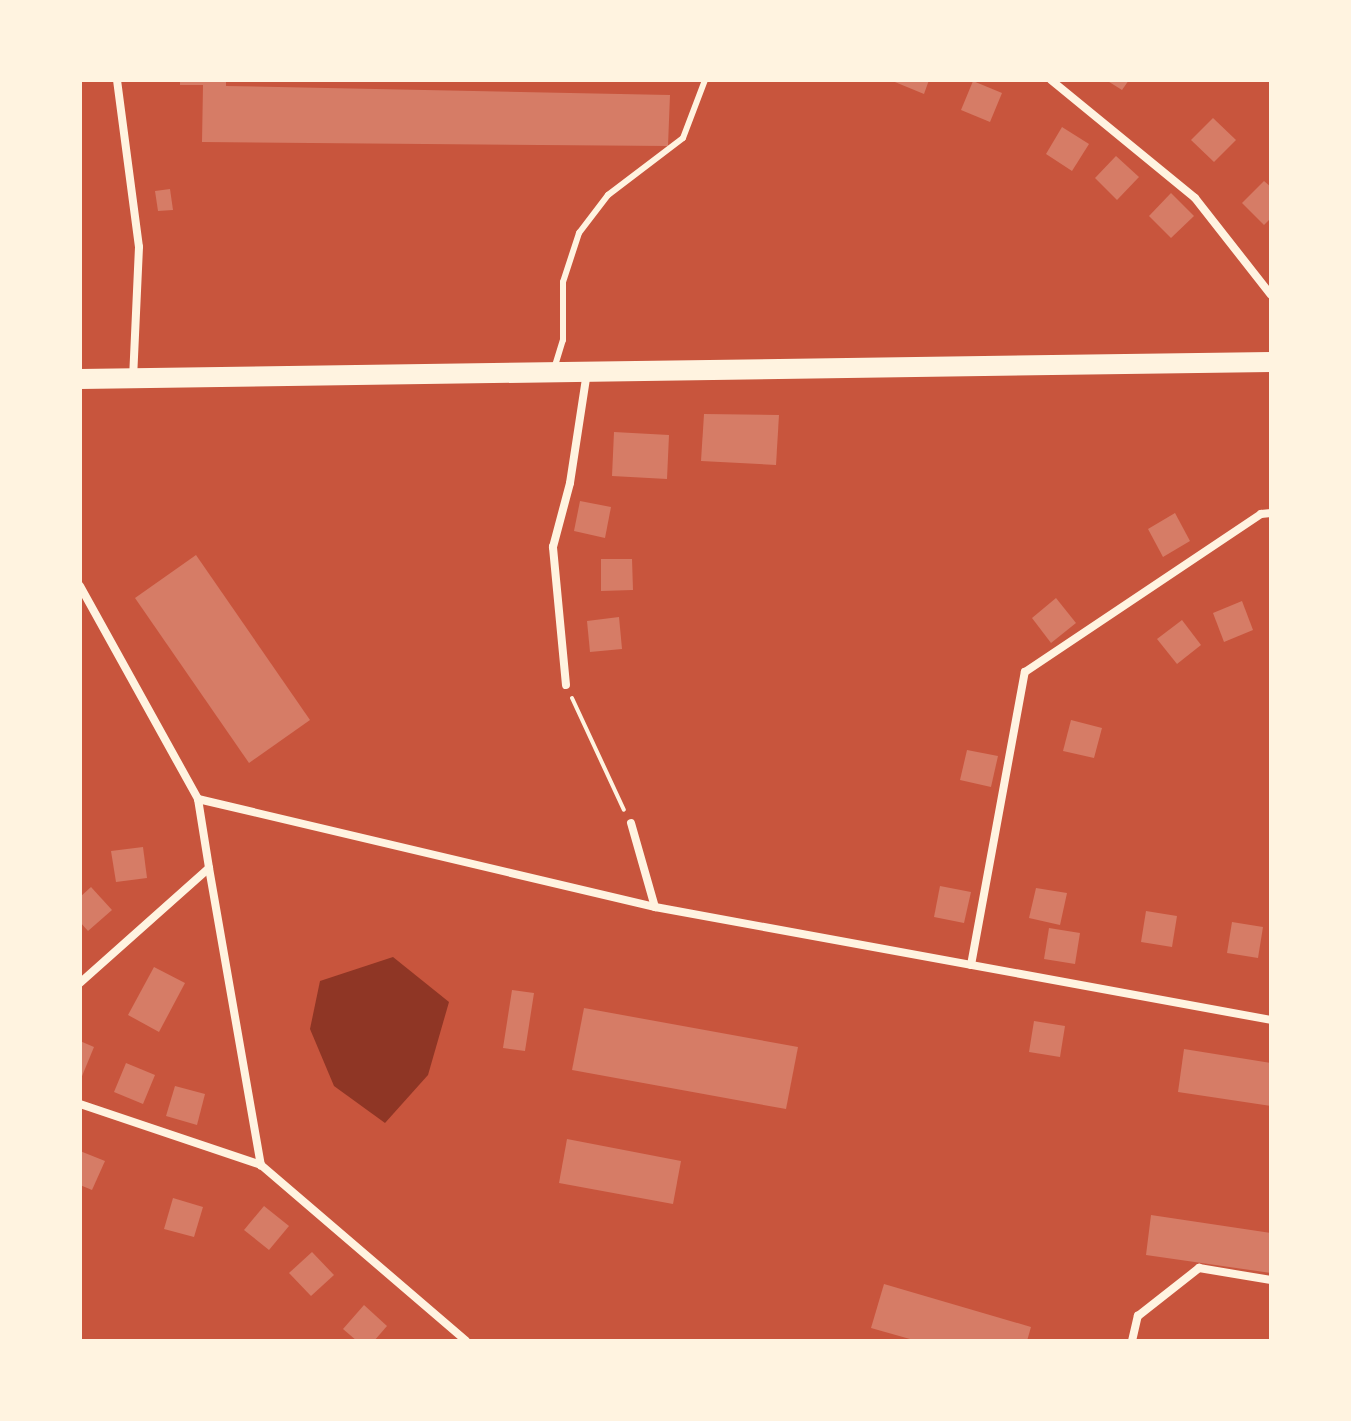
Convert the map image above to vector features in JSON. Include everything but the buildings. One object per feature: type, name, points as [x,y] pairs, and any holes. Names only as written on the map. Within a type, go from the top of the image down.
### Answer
[{"type":"highway","points":[[80,379],[1271,362]]},
{"type":"street","points":[[117,80],[139,247],[133,378]]},
{"type":"street","points":[[1051,80],[1195,198],[1271,295]]},
{"type":"street","points":[[566,685],[553,547],[570,483],[587,371]]},
{"type":"street","points":[[971,965],[1025,672],[1261,514],[1271,513]]},
{"type":"street","points":[[80,586],[198,799],[261,1165]]},
{"type":"street","points":[[198,799],[655,907],[1271,1020]]},
{"type":"street","points":[[631,823],[655,907]]},
{"type":"street","points":[[80,983],[209,868]]},
{"type":"street","points":[[80,1104],[261,1165],[466,1341]]},
{"type":"street","points":[[1132,1341],[1138,1316],[1199,1268],[1271,1280]]},
{"type":"lane","points":[[554,370],[563,340],[563,282],[579,233],[608,195],[683,138],[705,80]]},
{"type":"path","points":[[566,685],[631,823]]},
{"type":"shaded area","points":[[393,957],[449,1002],[428,1075],[385,1123],[334,1086],[310,1029],[320,981]]}]
